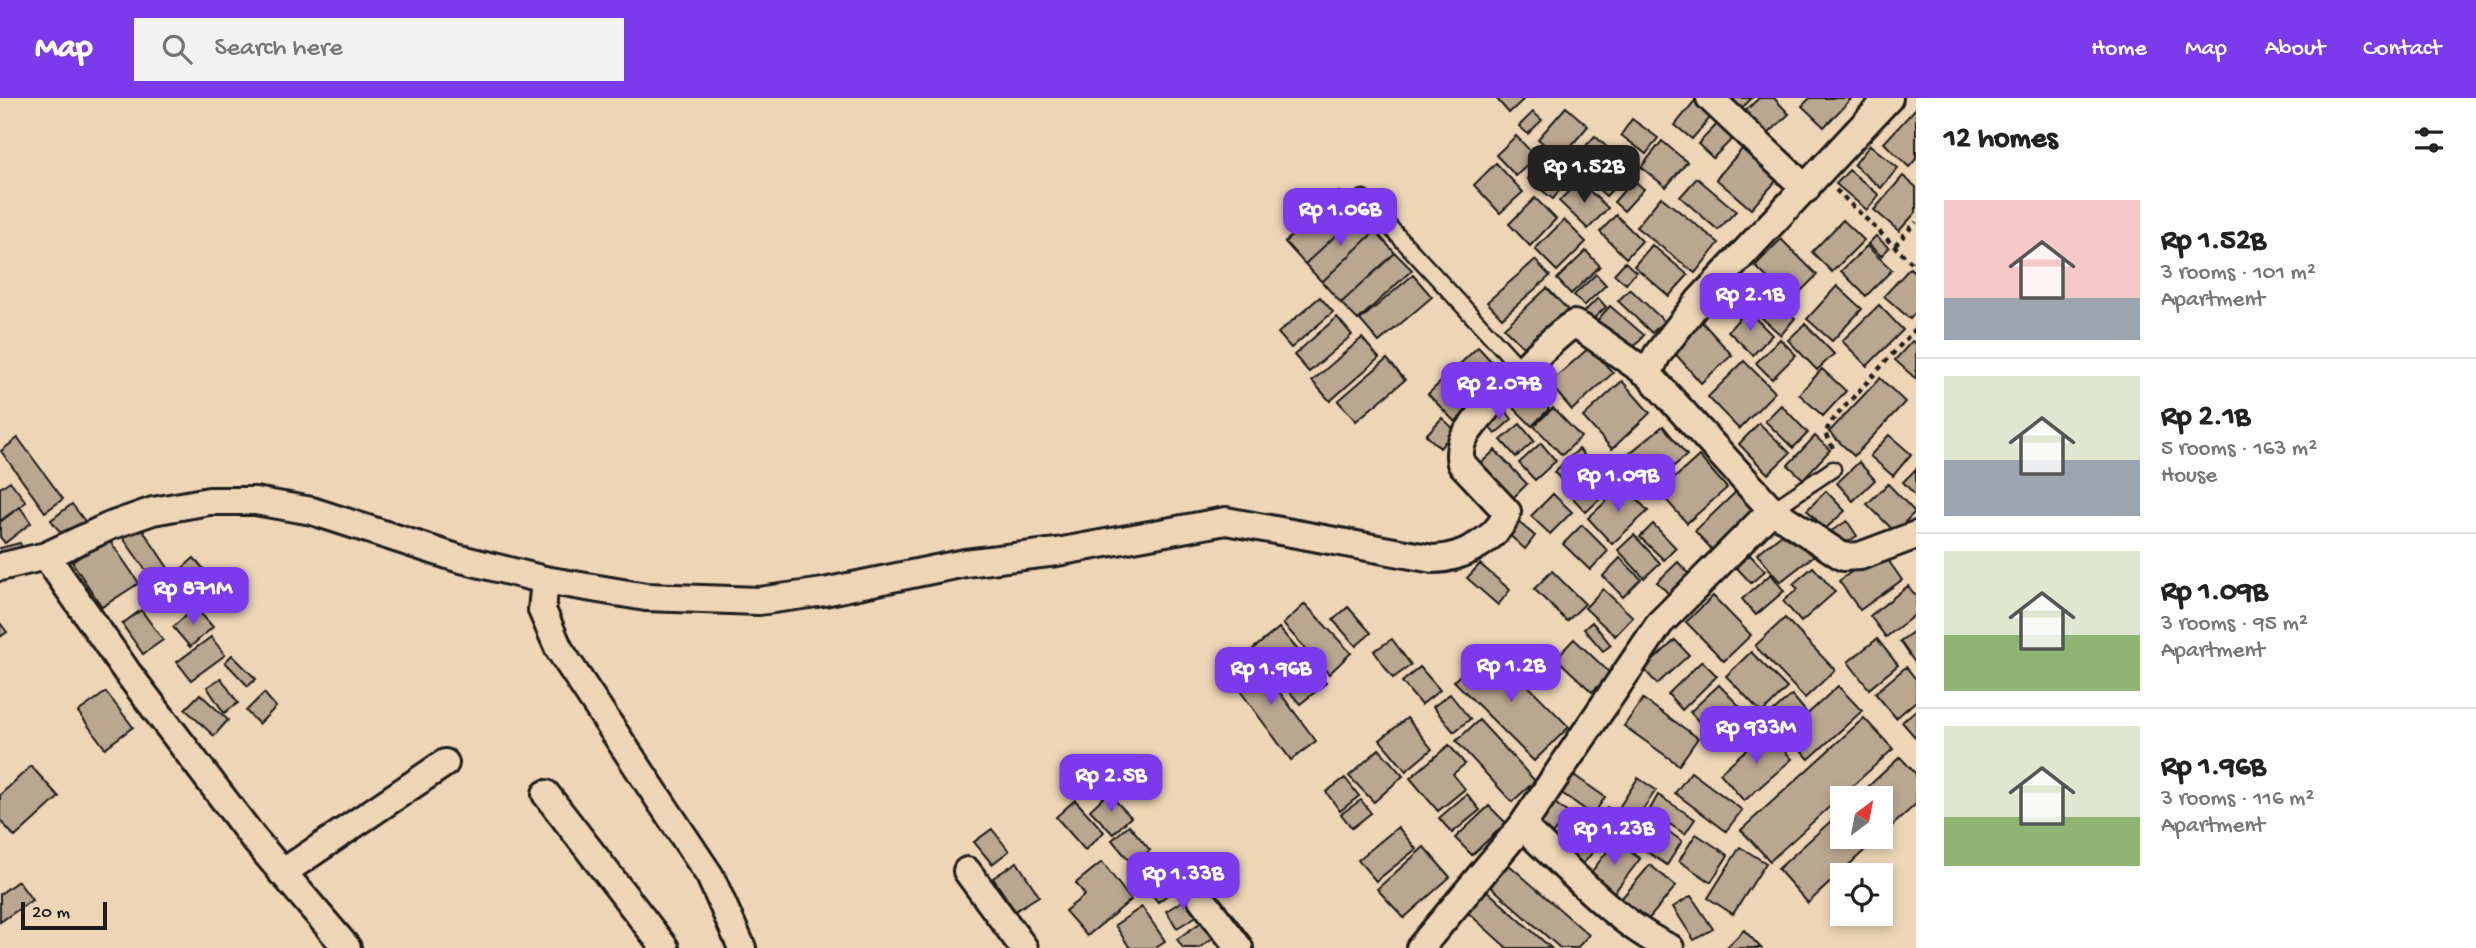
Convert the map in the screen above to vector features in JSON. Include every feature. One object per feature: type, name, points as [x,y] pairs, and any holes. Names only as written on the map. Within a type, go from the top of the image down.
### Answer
[{"type":"street","points":[[1710,98],[1813,181]]},
{"type":"street","points":[[1648,374],[1657,355],[1699,301],[1889,98]]},
{"type":"street","points":[[0,567],[46,556],[110,526],[153,511],[209,500],[255,501],[312,511],[457,558],[545,580],[646,597],[759,601],[824,592],[965,563],[1057,552],[1226,522],[1433,559],[1454,559],[1503,524],[1507,512],[1504,505],[1461,463],[1459,458],[1463,440],[1522,370],[1574,324],[1648,374],[1772,510],[1843,557],[1860,556],[1916,535]]},
{"type":"street","points":[[1420,948],[1522,826],[1660,624],[1772,510]]},
{"type":"street","points":[[46,556],[127,672],[282,873],[347,948]]},
{"type":"street","points":[[545,580],[542,610],[558,649],[709,876],[742,948]]},
{"type":"street","points":[[282,873],[445,763]]},
{"type":"street","points":[[546,794],[665,948]]},
{"type":"street","points":[[1522,826],[1642,932],[1670,948]]},
{"type":"street","points":[[967,871],[1024,948]]},
{"type":"street","points":[[1201,898],[1239,948]]},
{"type":"lane","points":[[1363,198],[1522,370]]},
{"type":"lane","points":[[1772,510],[1833,469]]},
{"type":"path","points":[[1813,181],[1895,245],[1916,267]]},
{"type":"path","points":[[1895,245],[1916,222]]},
{"type":"path","points":[[1833,469],[1839,454],[1827,441],[1826,429],[1916,327]]},
{"type":"building","points":[[1496,98],[1523,98],[1524,99],[1509,113]]},
{"type":"building","points":[[1697,98],[1715,112],[1692,139],[1675,125]]},
{"type":"building","points":[[1724,98],[1752,98],[1738,112]]},
{"type":"building","points":[[1759,98],[1774,98],[1789,114],[1765,137],[1742,114]]},
{"type":"building","points":[[1810,98],[1852,98],[1824,127],[1802,106]]},
{"type":"building","points":[[1566,107],[1588,126],[1560,159],[1538,139]]},
{"type":"building","points":[[1916,108],[1916,159],[1909,167],[1884,143]]},
{"type":"building","points":[[1533,112],[1542,120],[1528,134],[1519,126]]},
{"type":"building","points":[[1724,117],[1739,132],[1713,158],[1698,144]]},
{"type":"building","points":[[1632,119],[1658,138],[1646,154],[1621,135]]},
{"type":"building","points":[[1516,136],[1536,157],[1516,176],[1496,155]]},
{"type":"building","points":[[1595,136],[1631,170],[1606,196],[1570,163]]},
{"type":"building","points":[[1662,141],[1687,162],[1666,187],[1641,167]]},
{"type":"building","points":[[1870,145],[1898,168],[1881,188],[1854,165]]},
{"type":"building","points":[[1743,148],[1778,179],[1751,209],[1716,179]]},
{"type":"building","points":[[1546,155],[1571,175],[1553,199],[1528,179]]},
{"type":"building","points":[[1496,163],[1523,192],[1500,213],[1474,185]]},
{"type":"building","points":[[1849,170],[1879,195],[1867,210],[1836,184]]},
{"type":"building","points":[[1903,176],[1916,187],[1916,212],[1899,231],[1874,210]]},
{"type":"building","points":[[1697,178],[1736,211],[1718,230],[1680,197]]},
{"type":"building","points":[[1633,180],[1644,189],[1624,211],[1614,202]]},
{"type":"building","points":[[1579,181],[1608,208],[1588,229],[1559,201]]},
{"type":"building","points":[[1339,192],[1359,214],[1305,264],[1285,242]]},
{"type":"building","points":[[1661,197],[1719,243],[1695,273],[1636,227]]},
{"type":"building","points":[[1535,198],[1556,219],[1530,246],[1509,224]]},
{"type":"building","points":[[1359,214],[1375,231],[1322,282],[1305,264]]},
{"type":"building","points":[[1616,215],[1642,241],[1626,258],[1600,232]]},
{"type":"building","points":[[1564,220],[1586,242],[1557,271],[1535,249]]},
{"type":"building","points":[[1843,220],[1864,240],[1832,272],[1812,252]]},
{"type":"building","points":[[1375,231],[1395,253],[1341,303],[1322,282]]},
{"type":"building","points":[[1876,236],[1889,248],[1881,256],[1868,244]]},
{"type":"building","points":[[1781,239],[1817,275],[1791,301],[1755,266]]},
{"type":"building","points":[[1652,245],[1688,275],[1669,296],[1634,266]]},
{"type":"building","points":[[1867,246],[1892,270],[1866,296],[1841,271]]},
{"type":"building","points":[[1586,251],[1600,266],[1571,294],[1557,279]]},
{"type":"building","points":[[1395,253],[1412,270],[1358,320],[1341,303]]},
{"type":"building","points":[[1535,260],[1550,276],[1502,318],[1487,302]]},
{"type":"building","points":[[1625,262],[1636,272],[1626,284],[1614,274]]},
{"type":"building","points":[[1910,268],[1916,274],[1916,312],[1910,319],[1884,296]]},
{"type":"building","points":[[1596,274],[1606,285],[1584,306],[1574,295]]},
{"type":"building","points":[[1413,275],[1432,297],[1379,342],[1360,320]]},
{"type":"building","points":[[1758,286],[1795,318],[1781,335],[1744,302]]},
{"type":"building","points":[[1837,286],[1862,309],[1832,341],[1807,319]]},
{"type":"building","points":[[1547,288],[1568,310],[1525,349],[1504,328]]},
{"type":"building","points":[[1630,289],[1664,321],[1652,333],[1618,301]]},
{"type":"building","points":[[1320,297],[1333,312],[1291,348],[1278,333]]},
{"type":"building","points":[[1598,298],[1606,307],[1592,320],[1584,312]]},
{"type":"building","points":[[1879,305],[1903,330],[1867,366],[1842,341]]},
{"type":"building","points":[[1610,306],[1644,335],[1629,353],[1595,323]]},
{"type":"building","points":[[1747,310],[1772,335],[1753,355],[1728,331]]},
{"type":"building","points":[[1337,317],[1352,335],[1309,372],[1294,355]]},
{"type":"building","points":[[1702,322],[1732,355],[1701,383],[1672,350]]},
{"type":"building","points":[[1805,324],[1834,354],[1817,370],[1788,340]]},
{"type":"building","points":[[1362,338],[1379,358],[1330,401],[1312,381]]},
{"type":"building","points":[[1780,339],[1796,355],[1772,379],[1756,363]]},
{"type":"building","points":[[1912,341],[1916,344],[1916,379],[1895,360]]},
{"type":"building","points":[[1478,347],[1504,375],[1455,422],[1428,394]]},
{"type":"building","points":[[1590,347],[1613,373],[1572,410],[1549,383]]},
{"type":"building","points":[[1387,359],[1405,380],[1356,421],[1338,401]]},
{"type":"building","points":[[1744,361],[1775,392],[1739,429],[1708,397]]},
{"type":"building","points":[[1822,369],[1846,391],[1823,416],[1799,394]]},
{"type":"building","points":[[1880,378],[1905,402],[1854,456],[1829,432]]},
{"type":"building","points":[[1622,381],[1650,413],[1612,449],[1583,417]]},
{"type":"building","points":[[1529,388],[1549,409],[1532,426],[1511,405]]},
{"type":"building","points":[[1781,405],[1808,433],[1793,448],[1765,421]]},
{"type":"building","points":[[1553,408],[1581,437],[1562,455],[1534,426]]},
{"type":"building","points":[[1504,409],[1512,419],[1495,434],[1487,424]]},
{"type":"building","points":[[1442,418],[1455,430],[1440,448],[1426,435]]},
{"type":"building","points":[[1759,423],[1790,453],[1768,474],[1739,444]]},
{"type":"building","points":[[1520,424],[1534,441],[1516,457],[1501,440]]},
{"type":"building","points":[[1663,426],[1687,455],[1650,486],[1625,457]]},
{"type":"building","points":[[1889,435],[1911,454],[1893,476],[1870,456]]},
{"type":"building","points":[[1815,436],[1830,450],[1803,479],[1788,465]]},
{"type":"building","points":[[18,438],[63,499],[45,512],[1,451]]},
{"type":"building","points":[[1541,443],[1556,461],[1535,480],[1519,463]]},
{"type":"building","points":[[1579,449],[1592,465],[1568,487],[1554,472]]},
{"type":"building","points":[[1495,450],[1527,484],[1512,499],[1479,465]]},
{"type":"building","points":[[1699,456],[1727,488],[1687,523],[1659,492]]},
{"type":"building","points":[[1859,462],[1875,480],[1853,501],[1837,483]]},
{"type":"building","points":[[1600,464],[1617,483],[1586,512],[1569,494]]},
{"type":"building","points":[[1916,469],[1916,496],[1903,482]]},
{"type":"building","points":[[10,481],[26,502],[0,521],[0,488]]},
{"type":"building","points":[[1888,484],[1915,512],[1895,532],[1867,504]]},
{"type":"building","points":[[1624,485],[1648,511],[1612,544],[1588,518]]},
{"type":"building","points":[[1740,488],[1762,511],[1716,554],[1695,531]]},
{"type":"building","points":[[1826,491],[1845,511],[1825,529],[1807,510]]},
{"type":"building","points":[[1553,494],[1572,512],[1550,534],[1531,516]]},
{"type":"building","points":[[72,504],[87,524],[66,540],[51,520]]},
{"type":"building","points":[[20,507],[31,523],[5,543],[0,537],[0,522]]},
{"type":"building","points":[[1515,519],[1535,536],[1525,549],[1505,531]]},
{"type":"building","points":[[1847,521],[1857,536],[1837,548],[1828,533]]},
{"type":"building","points":[[138,523],[172,574],[156,585],[121,535]]},
{"type":"building","points":[[1653,524],[1676,548],[1664,560],[1640,537]]},
{"type":"building","points":[[1582,525],[1608,551],[1590,570],[1563,544]]},
{"type":"building","points":[[1793,525],[1816,554],[1780,582],[1757,554]]},
{"type":"building","points":[[1634,535],[1660,563],[1644,578],[1618,550]]},
{"type":"building","points":[[108,538],[139,583],[102,607],[72,562]]},
{"type":"building","points":[[20,543],[24,554],[0,554],[0,548]]},
{"type":"building","points":[[1881,550],[1902,580],[1860,610],[1839,581]]},
{"type":"building","points":[[1750,555],[1765,571],[1751,583],[1736,567]]},
{"type":"building","points":[[194,558],[208,574],[186,593],[172,577]]},
{"type":"building","points":[[1620,558],[1641,579],[1623,597],[1603,576]]},
{"type":"building","points":[[1678,562],[1689,574],[1669,594],[1657,582]]},
{"type":"building","points":[[1480,564],[1510,590],[1498,605],[1467,578]]},
{"type":"building","points":[[1813,567],[1835,592],[1801,622],[1783,601],[1798,589],[1793,584]]},
{"type":"building","points":[[1552,571],[1585,604],[1567,621],[1534,589]]},
{"type":"building","points":[[1771,574],[1784,591],[1756,615],[1742,599]]},
{"type":"building","points":[[1908,586],[1916,596],[1916,614],[1886,637],[1870,616]]},
{"type":"building","points":[[1603,589],[1633,617],[1615,636],[1585,608]]},
{"type":"building","points":[[1713,596],[1751,635],[1724,661],[1686,622]]},
{"type":"building","points":[[1305,604],[1351,653],[1329,674],[1283,624]]},
{"type":"building","points":[[195,607],[213,627],[190,647],[173,627]]},
{"type":"building","points":[[1348,607],[1371,633],[1356,646],[1333,620]]},
{"type":"building","points":[[141,610],[163,640],[143,654],[122,624]]},
{"type":"building","points":[[1785,618],[1835,670],[1805,698],[1755,646]]},
{"type":"building","points":[[1592,622],[1611,645],[1603,651],[1584,629]]},
{"type":"building","points":[[0,623],[7,632],[0,637]]},
{"type":"building","points":[[1279,628],[1326,683],[1300,704],[1253,649]]},
{"type":"building","points":[[1916,630],[1916,664],[1900,641]]},
{"type":"building","points":[[211,637],[225,655],[191,680],[177,662]]},
{"type":"building","points":[[1392,639],[1411,665],[1393,678],[1374,651]]},
{"type":"building","points":[[1574,639],[1611,674],[1592,692],[1556,658]]},
{"type":"building","points":[[1877,639],[1898,665],[1869,689],[1848,662]]},
{"type":"building","points":[[1675,640],[1689,655],[1657,684],[1644,669]]},
{"type":"building","points":[[1489,646],[1569,727],[1534,761],[1454,681]]},
{"type":"building","points":[[1751,652],[1787,688],[1762,713],[1726,676]]},
{"type":"building","points":[[1250,653],[1316,741],[1291,760],[1226,672]]},
{"type":"building","points":[[232,655],[256,679],[248,686],[225,662]]},
{"type":"building","points":[[1702,661],[1717,676],[1682,710],[1668,694]]},
{"type":"building","points":[[1420,667],[1440,690],[1421,705],[1402,682]]},
{"type":"building","points":[[1906,667],[1916,679],[1916,701],[1896,718],[1875,693]]},
{"type":"building","points":[[221,678],[238,703],[224,713],[207,687]]},
{"type":"building","points":[[1719,685],[1745,712],[1715,739],[1690,712]]},
{"type":"building","points":[[1838,686],[1862,711],[1809,759],[1786,734]]},
{"type":"building","points":[[106,692],[133,727],[105,748],[78,712]]},
{"type":"building","points":[[264,693],[276,707],[259,724],[246,711]]},
{"type":"building","points":[[200,694],[228,720],[214,736],[185,709]]},
{"type":"building","points":[[1450,694],[1470,719],[1454,732],[1433,707]]},
{"type":"building","points":[[1792,695],[1806,712],[1782,733],[1767,717]]},
{"type":"building","points":[[1643,699],[1698,738],[1679,765],[1624,726]]},
{"type":"building","points":[[1916,710],[1916,738],[1902,722]]},
{"type":"building","points":[[1407,718],[1432,749],[1406,771],[1380,740]]},
{"type":"building","points":[[1864,718],[1893,749],[1852,786],[1830,786],[1830,806],[1770,861],[1741,830]]},
{"type":"building","points":[[1479,720],[1535,781],[1512,802],[1456,741]]},
{"type":"building","points":[[1767,731],[1792,759],[1744,801],[1720,773]]},
{"type":"building","points":[[1449,745],[1465,764],[1453,774],[1465,789],[1438,811],[1410,778]]},
{"type":"building","points":[[1379,749],[1403,776],[1374,802],[1349,776]]},
{"type":"building","points":[[1900,757],[1916,774],[1916,804],[1894,824],[1894,786],[1869,786]]},
{"type":"building","points":[[31,766],[59,797],[15,837],[0,820],[0,795]]},
{"type":"building","points":[[1568,771],[1605,797],[1593,815],[1556,789]]},
{"type":"building","points":[[1691,772],[1742,810],[1726,831],[1675,793]]},
{"type":"building","points":[[1345,778],[1359,796],[1340,811],[1326,792]]},
{"type":"building","points":[[1638,778],[1656,790],[1637,818],[1620,806]]},
{"type":"building","points":[[1108,793],[1131,817],[1113,834],[1090,810]]},
{"type":"building","points":[[1467,794],[1480,810],[1452,833],[1439,818]]},
{"type":"building","points":[[1658,795],[1695,819],[1685,834],[1649,811]]},
{"type":"building","points":[[1075,800],[1104,832],[1085,850],[1056,817]]},
{"type":"building","points":[[1361,800],[1371,813],[1352,828],[1341,814]]},
{"type":"building","points":[[1551,800],[1569,814],[1547,840],[1530,825]]},
{"type":"building","points":[[1489,806],[1506,823],[1472,855],[1455,838]]},
{"type":"building","points":[[1607,807],[1637,825],[1628,841],[1597,822]]},
{"type":"building","points":[[1581,815],[1606,835],[1583,864],[1558,844]]},
{"type":"building","points":[[1650,819],[1682,841],[1667,865],[1634,843]]},
{"type":"building","points":[[1830,822],[1830,849],[1866,849],[1851,863],[1830,863],[1830,883],[1808,903],[1778,869]]},
{"type":"building","points":[[1129,825],[1150,850],[1132,864],[1112,840]]},
{"type":"building","points":[[1398,827],[1416,849],[1376,881],[1358,860]]},
{"type":"building","points":[[992,829],[1009,851],[992,864],[974,842]]},
{"type":"building","points":[[1696,834],[1728,855],[1711,882],[1679,861]]},
{"type":"building","points":[[1616,840],[1640,859],[1613,894],[1589,875]]},
{"type":"building","points":[[1424,847],[1450,877],[1404,918],[1377,889]]},
{"type":"building","points":[[1740,847],[1766,863],[1733,914],[1708,898]]},
{"type":"building","points":[[1017,862],[1039,896],[1015,911],[993,878]]},
{"type":"building","points":[[1102,862],[1131,900],[1087,936],[1065,911],[1085,895],[1076,883]]},
{"type":"building","points":[[1155,864],[1174,890],[1158,902],[1138,877]]},
{"type":"building","points":[[1508,864],[1589,935],[1577,948],[1560,948],[1489,885]]},
{"type":"building","points":[[1650,865],[1676,886],[1647,921],[1621,899]]},
{"type":"building","points":[[18,881],[32,900],[0,922],[0,894]]},
{"type":"building","points":[[1485,889],[1551,948],[1507,948],[1466,911]]},
{"type":"building","points":[[1691,896],[1713,929],[1694,940],[1673,907]]},
{"type":"building","points":[[1189,897],[1200,914],[1177,928],[1166,911]]},
{"type":"building","points":[[1142,907],[1165,941],[1154,948],[1130,948],[1115,925]]},
{"type":"building","points":[[1203,921],[1214,937],[1199,948],[1183,948],[1177,939]]},
{"type":"building","points":[[1744,930],[1761,948],[1726,948]]}]
